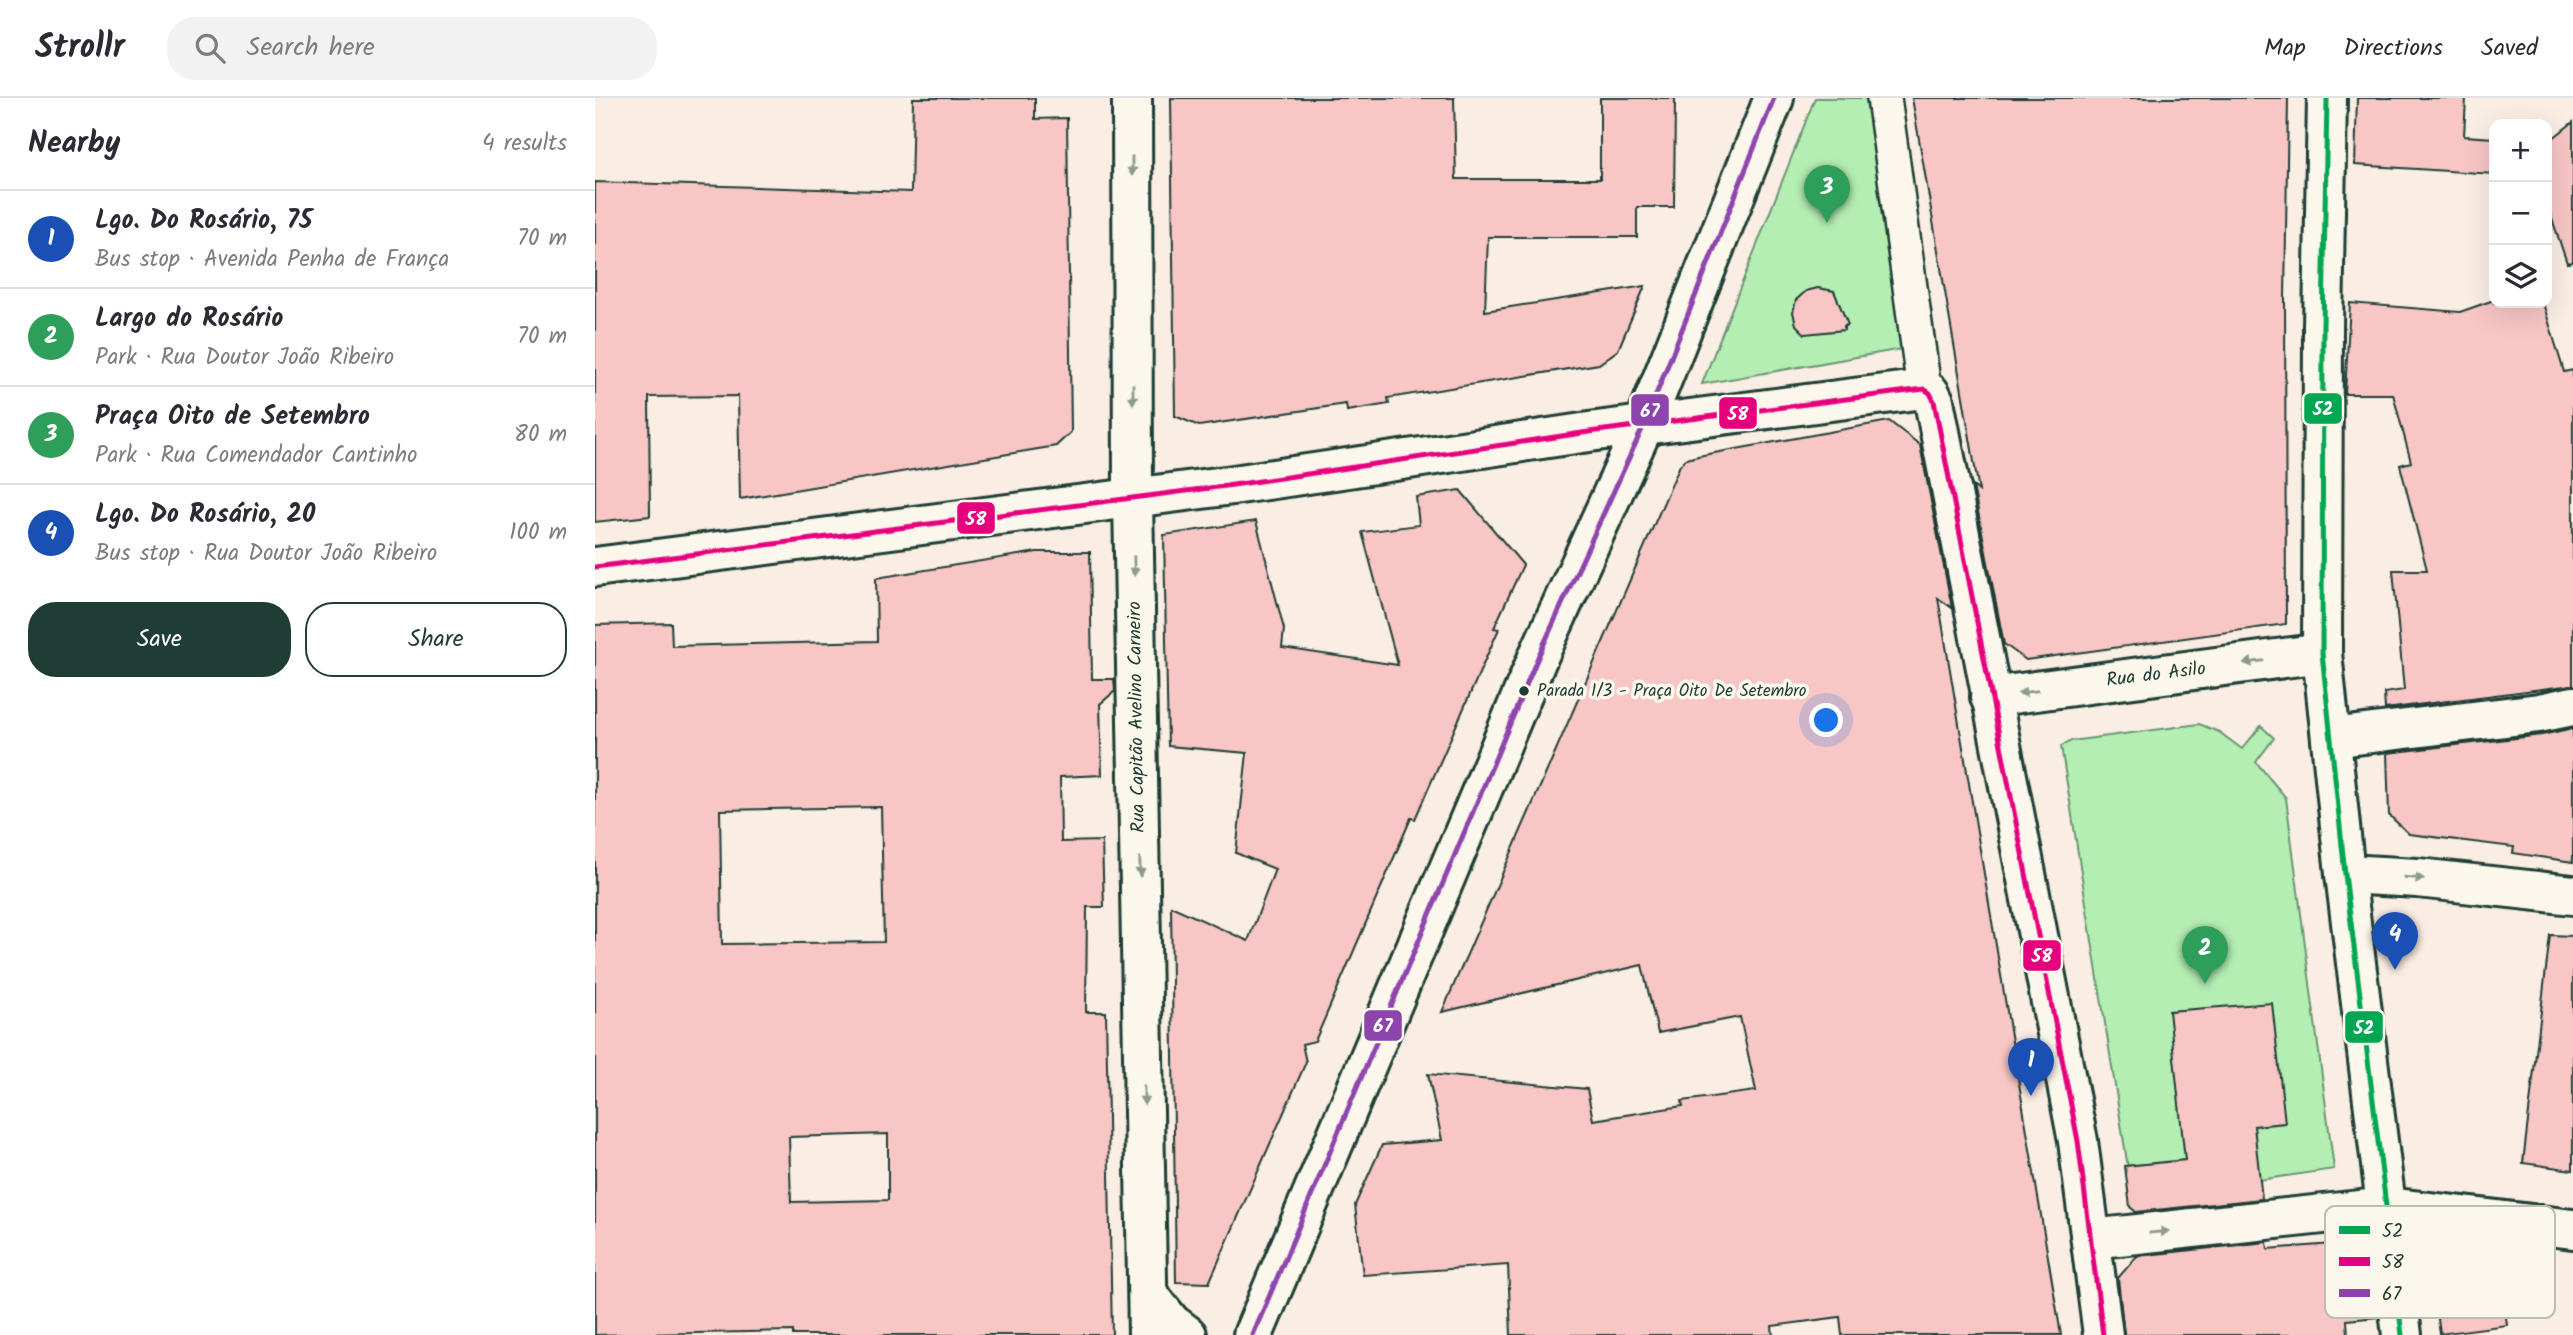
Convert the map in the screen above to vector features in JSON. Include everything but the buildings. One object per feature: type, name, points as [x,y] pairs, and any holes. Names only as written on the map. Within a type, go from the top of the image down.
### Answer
[{"type":"street","name":"Rua Capitão Avelino Carneiro","points":[[1132,98],[1133,498],[1148,1335]]},
{"type":"street","points":[[1248,1331],[1538,657],[1644,425],[1774,98]]},
{"type":"street","points":[[1884,98],[1924,389]]},
{"type":"street","points":[[2327,98],[2322,653],[2345,874],[2388,1206]]},
{"type":"street","points":[[595,567],[1133,498],[1644,425],[1924,389],[1934,401],[2078,1141],[2103,1335]]},
{"type":"street","name":"Rua do Asilo","points":[[1990,697],[2322,653]]},
{"type":"street","points":[[2331,738],[2539,713],[2573,706]]},
{"type":"street","points":[[2345,874],[2418,878],[2573,895]]},
{"type":"street","points":[[2091,1239],[2325,1214]]},
{"type":"street","points":[[2555,1227],[2573,1229]]},
{"type":"street","points":[[1148,1294],[1171,1322],[1187,1335]]},
{"type":"green space","points":[[1815,98],[1871,98],[1908,348],[1702,384]]},
{"type":"green space","points":[[2199,724],[2219,732],[2242,749],[2261,726],[2274,738],[2256,762],[2286,798],[2334,1169],[2132,1193],[2061,746],[2071,741]]},
{"type":"transit line","name":"67","points":[[1253,1335],[1538,657],[1644,425],[1774,98]]},
{"type":"transit line","name":"52","points":[[2327,98],[2322,653],[2345,874],[2386,1206]]},
{"type":"transit line","name":"58","points":[[595,567],[1233,485],[1589,432],[1924,389],[1934,401],[2078,1141],[2103,1335]]},
{"type":"transit line","name":"52","points":[[2400,1318],[2402,1335]]},
{"type":"place","name":"Praça Oito de Setembro","points":[[1827,223]]},
{"type":"place","name":"Parada 1/3 - Praça Oito De Setembro","points":[[1524,691]]},
{"type":"place","name":"Lgo. Do Rosário, 20","points":[[2395,970]]},
{"type":"place","name":"Largo do Rosário","points":[[2205,984]]},
{"type":"place","name":"Lgo. Do Rosário, 75","points":[[2031,1096]]}]
